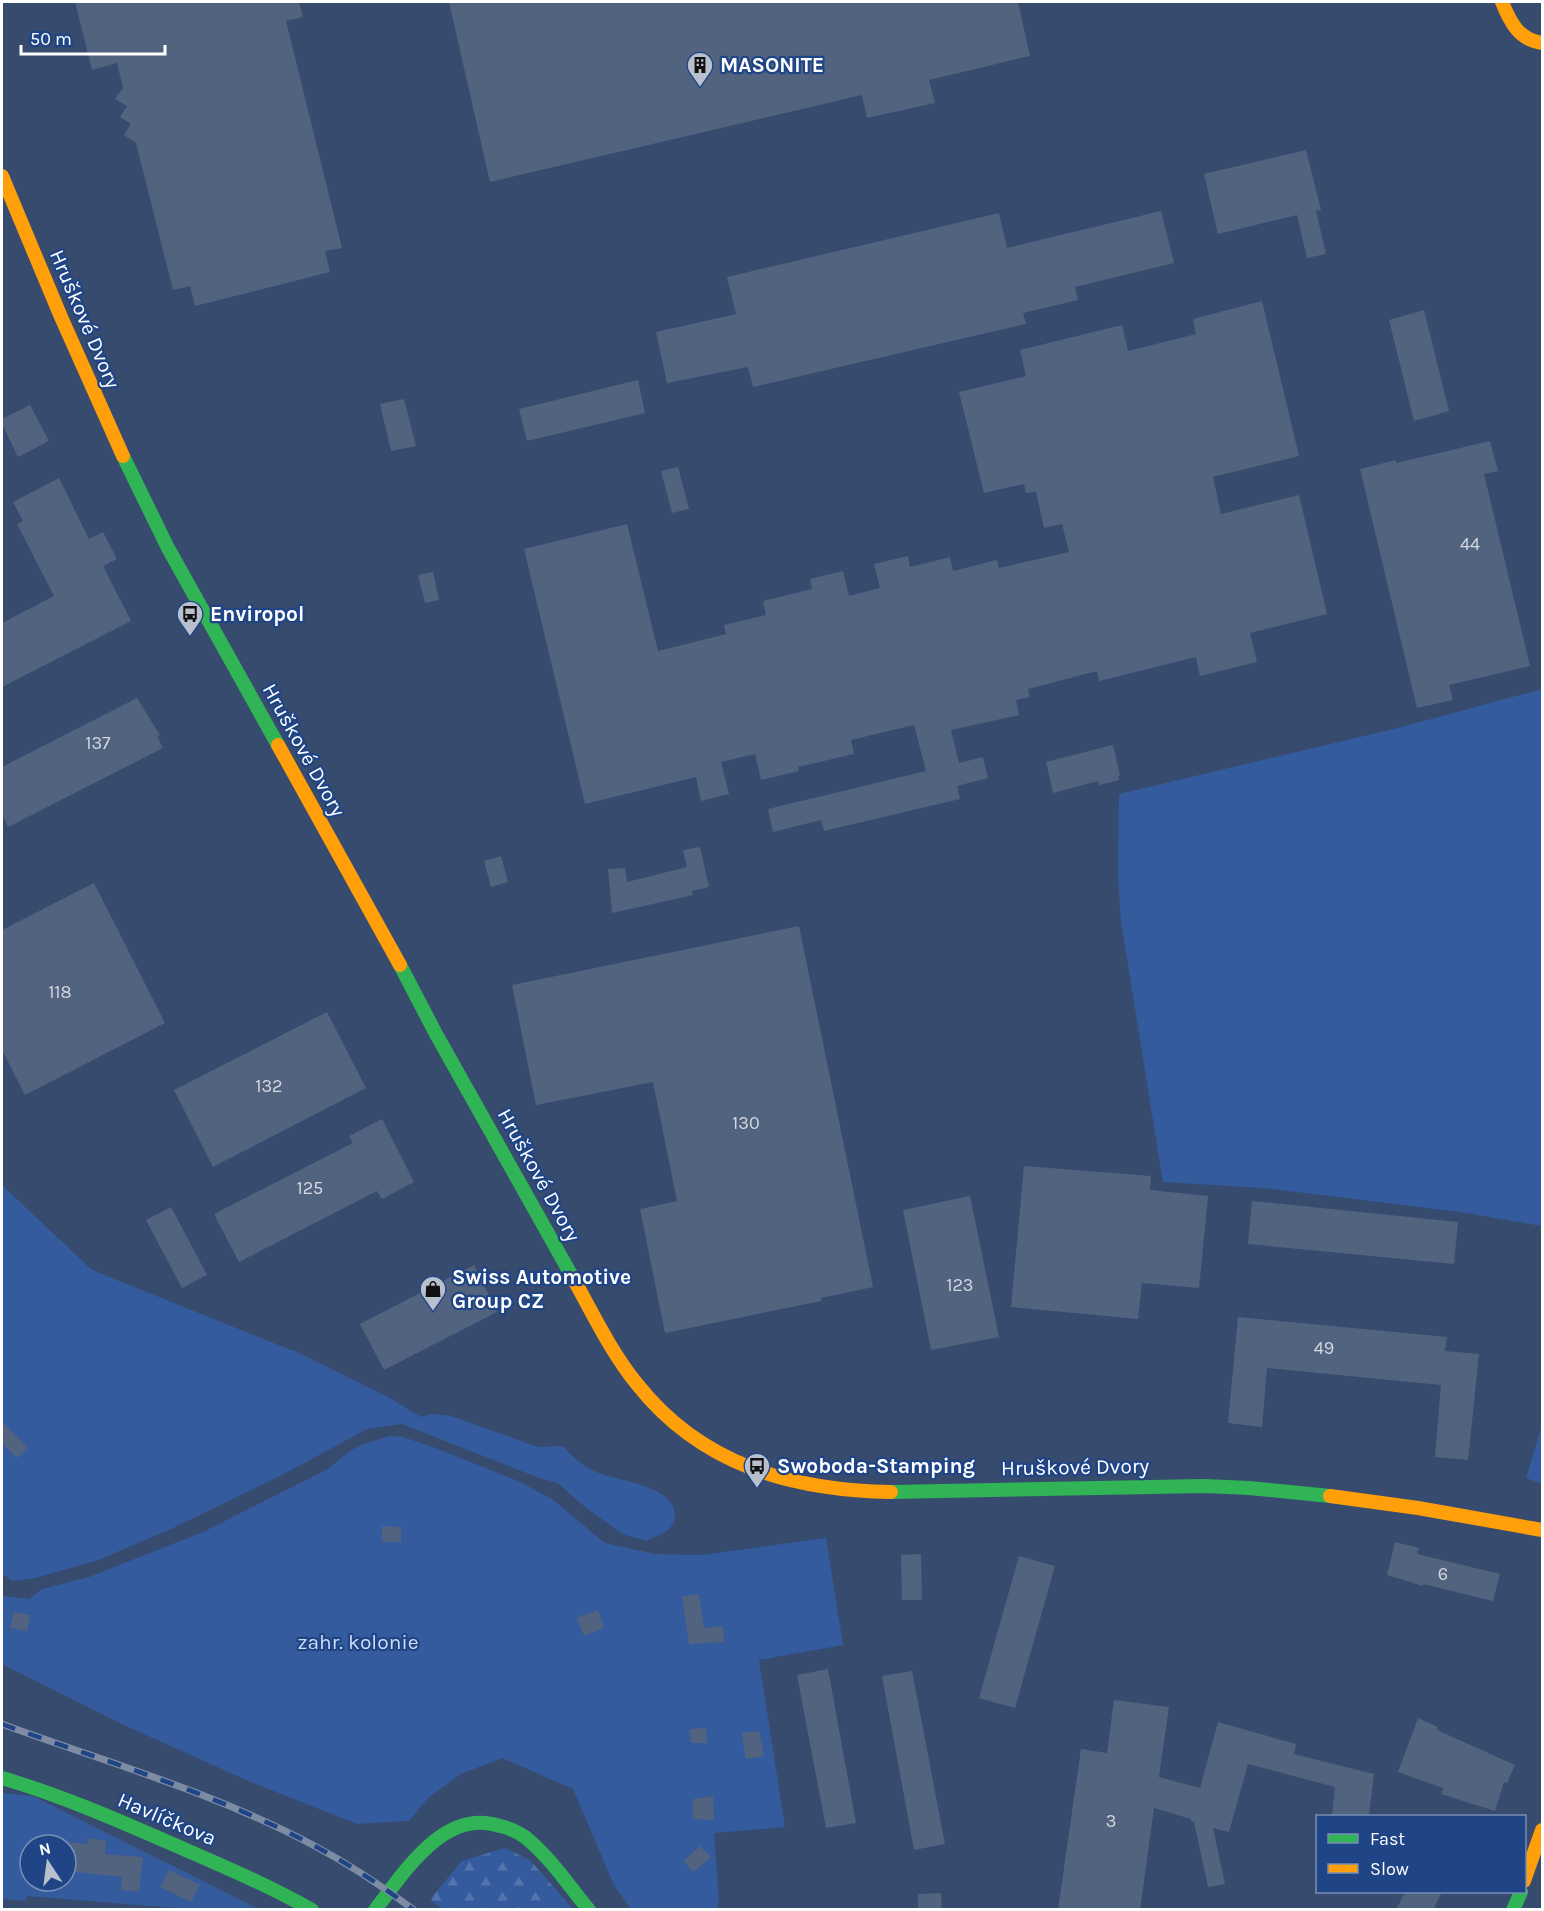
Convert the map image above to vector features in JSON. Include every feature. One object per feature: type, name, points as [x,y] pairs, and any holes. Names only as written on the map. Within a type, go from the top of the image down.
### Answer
[{"type":"street","points":[[1502,2],[1510,21],[1521,36],[1529,41],[1542,43]]},
{"type":"street","name":"Hruškové Dvory","points":[[2,176],[64,326],[128,469],[173,558],[626,1372],[649,1400],[684,1432],[747,1469],[794,1484],[816,1487],[861,1492],[1238,1487],[1328,1495],[1542,1530]]},
{"type":"street","name":"Havlíčkova","points":[[2,1778],[97,1812],[276,1889],[312,1910]]},
{"type":"street","points":[[375,1910],[424,1852],[442,1837],[470,1822],[484,1822],[513,1830],[527,1838],[589,1910]]},
{"type":"street","points":[[1526,1875],[1542,1830]]},
{"type":"street","points":[[1513,1910],[1521,1893]]},
{"type":"green space","points":[[1542,689],[1542,1226],[1460,1212],[1264,1188],[1163,1182],[1121,922],[1118,875],[1119,794],[1398,728]]},
{"type":"green space","points":[[2,1185],[92,1270],[293,1350],[388,1397],[421,1417],[431,1414],[451,1416],[538,1447],[563,1446],[571,1455],[594,1471],[645,1486],[666,1498],[673,1506],[675,1516],[672,1525],[665,1532],[646,1541],[622,1534],[580,1503],[558,1483],[539,1478],[402,1424],[367,1429],[282,1475],[171,1529],[96,1561],[35,1578],[13,1581],[2,1574]]},
{"type":"green space","points":[[1542,1425],[1542,1484],[1526,1478]]},
{"type":"green space","name":"zahr. kolonie","points":[[391,1436],[403,1437],[433,1447],[518,1481],[552,1499],[605,1543],[655,1554],[703,1555],[826,1538],[843,1645],[759,1660],[785,1827],[714,1833],[719,1900],[717,1909],[631,1909],[614,1885],[573,1789],[502,1758],[461,1774],[428,1798],[409,1821],[357,1824],[246,1780],[124,1725],[2,1664],[2,1596],[29,1599],[42,1589],[89,1577],[203,1532],[330,1468],[344,1455],[358,1447]]},
{"type":"green space","points":[[2,1793],[33,1796],[259,1909],[189,1909],[27,1896],[26,1901],[2,1899]]},
{"type":"green space","points":[[505,1848],[530,1860],[573,1909],[442,1909],[430,1899],[462,1861]]},
{"type":"building","points":[[75,2],[299,2],[303,17],[286,21],[342,248],[325,251],[330,272],[195,306],[190,286],[173,290],[136,143],[124,135],[131,124],[120,117],[127,106],[115,99],[123,88],[117,63],[92,70]]},
{"type":"building","name":"MASONITE","points":[[449,2],[1018,2],[1030,56],[929,80],[935,103],[867,118],[862,95],[490,182]]},
{"type":"building","points":[[1306,150],[1321,210],[1316,211],[1326,254],[1307,258],[1297,215],[1218,234],[1204,174]]},
{"type":"building","points":[[1161,211],[1174,263],[1075,287],[1078,300],[1023,313],[1026,324],[753,387],[748,367],[667,383],[656,332],[736,314],[727,277],[999,213],[1007,248]]},
{"type":"building","points":[[1262,301],[1299,456],[1213,477],[1221,514],[1299,495],[1327,614],[1250,633],[1257,662],[1200,676],[1196,657],[1099,681],[1097,671],[1028,689],[1030,697],[1016,700],[1019,715],[951,730],[959,763],[983,757],[988,778],[957,786],[960,799],[824,831],[821,820],[773,832],[768,809],[926,771],[914,725],[851,740],[854,754],[798,767],[799,771],[761,780],[755,754],[721,762],[729,794],[701,801],[696,777],[585,804],[524,549],[627,524],[658,651],[726,634],[724,625],[766,615],[763,601],[812,589],[810,579],[843,571],[849,596],[880,588],[874,564],[908,556],[910,567],[950,557],[953,571],[997,560],[999,568],[1069,552],[1062,524],[1044,528],[1036,492],[1026,493],[1024,484],[984,493],[959,392],[1026,376],[1020,350],[1122,325],[1128,351],[1196,334],[1193,319]]},
{"type":"building","points":[[1424,310],[1449,411],[1414,421],[1389,320]]},
{"type":"building","points":[[638,380],[645,413],[527,441],[519,409]]},
{"type":"building","points":[[404,399],[416,446],[391,451],[380,404]]},
{"type":"building","points":[[30,405],[49,441],[18,457],[2,424],[2,419]]},
{"type":"building","points":[[1490,441],[1498,471],[1484,474],[1530,666],[1449,685],[1453,700],[1417,708],[1360,469]]},
{"type":"building","points":[[678,467],[689,509],[672,513],[661,471]]},
{"type":"building","points":[[59,478],[89,539],[103,532],[117,559],[103,566],[131,621],[2,687],[2,623],[54,596],[17,524],[23,521],[13,502]]},
{"type":"building","points":[[433,572],[439,600],[425,603],[418,575]]},
{"type":"building","points":[[137,698],[160,735],[157,736],[163,748],[8,827],[2,814],[2,767]]},
{"type":"building","points":[[1113,745],[1120,775],[1119,780],[1099,785],[1098,781],[1053,793],[1046,762]]},
{"type":"building","points":[[700,847],[709,887],[692,891],[693,895],[612,913],[608,869],[625,868],[627,882],[687,867],[683,850]]},
{"type":"building","points":[[501,856],[508,882],[491,887],[484,861]]},
{"type":"building","points":[[94,883],[165,1023],[25,1095],[2,1050],[2,930]]},
{"type":"building","points":[[799,926],[873,1287],[821,1298],[821,1301],[665,1333],[640,1209],[677,1201],[653,1082],[536,1105],[512,985]]},
{"type":"building","points":[[327,1012],[366,1088],[213,1167],[174,1090]]},
{"type":"building","points":[[382,1119],[414,1182],[382,1199],[377,1191],[239,1262],[214,1214],[353,1143],[349,1136]]},
{"type":"building","points":[[1024,1166],[1151,1176],[1150,1190],[1208,1196],[1199,1288],[1142,1283],[1138,1319],[1011,1307]]},
{"type":"building","points":[[970,1196],[999,1337],[931,1350],[903,1210]]},
{"type":"building","points":[[1252,1201],[1458,1222],[1454,1264],[1248,1244]]},
{"type":"building","points":[[171,1207],[207,1275],[182,1288],[146,1220]]},
{"type":"building","points":[[474,1265],[497,1312],[384,1370],[360,1324]]},
{"type":"building","points":[[1238,1317],[1447,1337],[1445,1351],[1479,1354],[1468,1460],[1435,1457],[1441,1385],[1267,1368],[1262,1427],[1228,1423]]},
{"type":"building","points":[[2,1422],[28,1447],[17,1458],[2,1443]]},
{"type":"building","points":[[382,1526],[401,1527],[401,1542],[382,1542]]},
{"type":"building","points":[[1395,1542],[1419,1548],[1417,1554],[1500,1574],[1493,1601],[1423,1584],[1423,1586],[1387,1575]]},
{"type":"building","points":[[921,1554],[922,1600],[902,1600],[901,1555]]},
{"type":"building","points":[[1019,1556],[1055,1566],[1015,1708],[979,1698]]},
{"type":"building","points":[[699,1594],[704,1628],[723,1626],[724,1642],[689,1644],[682,1596]]},
{"type":"building","points":[[598,1610],[604,1628],[584,1636],[577,1618]]},
{"type":"building","points":[[14,1612],[30,1615],[27,1631],[10,1628]]},
{"type":"building","points":[[828,1669],[856,1823],[826,1828],[797,1675]]},
{"type":"building","points":[[912,1671],[945,1844],[914,1850],[882,1676]]},
{"type":"building","points":[[1114,1700],[1169,1707],[1159,1777],[1200,1788],[1218,1722],[1296,1744],[1294,1754],[1374,1774],[1369,1815],[1332,1815],[1335,1787],[1248,1764],[1229,1832],[1213,1828],[1225,1884],[1208,1887],[1194,1822],[1191,1819],[1154,1808],[1140,1910],[1058,1910],[1081,1749],[1107,1753]]},
{"type":"building","points":[[1418,1718],[1438,1727],[1437,1730],[1515,1765],[1507,1783],[1504,1782],[1495,1811],[1441,1794],[1443,1788],[1398,1772]]},
{"type":"building","points":[[706,1728],[707,1743],[691,1743],[690,1729]]},
{"type":"building","points":[[759,1731],[764,1756],[746,1759],[742,1733]]},
{"type":"building","points":[[713,1796],[714,1820],[693,1819],[693,1799]]},
{"type":"building","points":[[88,1838],[106,1841],[105,1854],[143,1857],[139,1892],[121,1890],[122,1877],[78,1872],[78,1843],[87,1844]]},
{"type":"building","points":[[700,1846],[711,1857],[693,1872],[683,1861]]},
{"type":"building","points":[[169,1870],[200,1885],[191,1902],[160,1887]]},
{"type":"building","points":[[941,1893],[942,1910],[918,1910],[918,1894]]},
{"type":"building","points":[[1404,1893],[1442,1893],[1433,1910],[1396,1910]]},
{"type":"railway","points":[[2,1724],[197,1793],[274,1825],[351,1867],[414,1910]]},
{"type":"traffic: fast","points":[[123,456],[168,548],[278,745]]},
{"type":"traffic: fast","points":[[400,965],[436,1034],[573,1278]]},
{"type":"traffic: fast","points":[[891,1492],[1204,1486],[1330,1496]]},
{"type":"traffic: fast","points":[[2,1778],[129,1825],[242,1875],[312,1910]]},
{"type":"traffic: fast","points":[[375,1910],[427,1847],[443,1834],[461,1826],[480,1823],[507,1828],[525,1837],[551,1863],[589,1910]]},
{"type":"traffic: fast","points":[[1513,1910],[1521,1893]]},
{"type":"traffic: slow","points":[[1502,2],[1516,29],[1527,38],[1542,43]]},
{"type":"traffic: slow","points":[[2,176],[123,456]]},
{"type":"traffic: slow","points":[[278,745],[400,965]]},
{"type":"traffic: slow","points":[[573,1278],[628,1372],[662,1412],[690,1435],[750,1468],[784,1478],[818,1486],[891,1492]]},
{"type":"traffic: slow","points":[[1330,1496],[1418,1508],[1542,1530]]},
{"type":"traffic: slow","points":[[1526,1875],[1542,1830]]},
{"type":"place","name":"MASONITE","points":[[700,88]]},
{"type":"place","name":"Enviropol","points":[[190,637]]},
{"type":"place","name":"Swiss Automotive Group CZ","points":[[433,1312]]},
{"type":"place","name":"Swoboda-Stamping","points":[[757,1489]]}]
